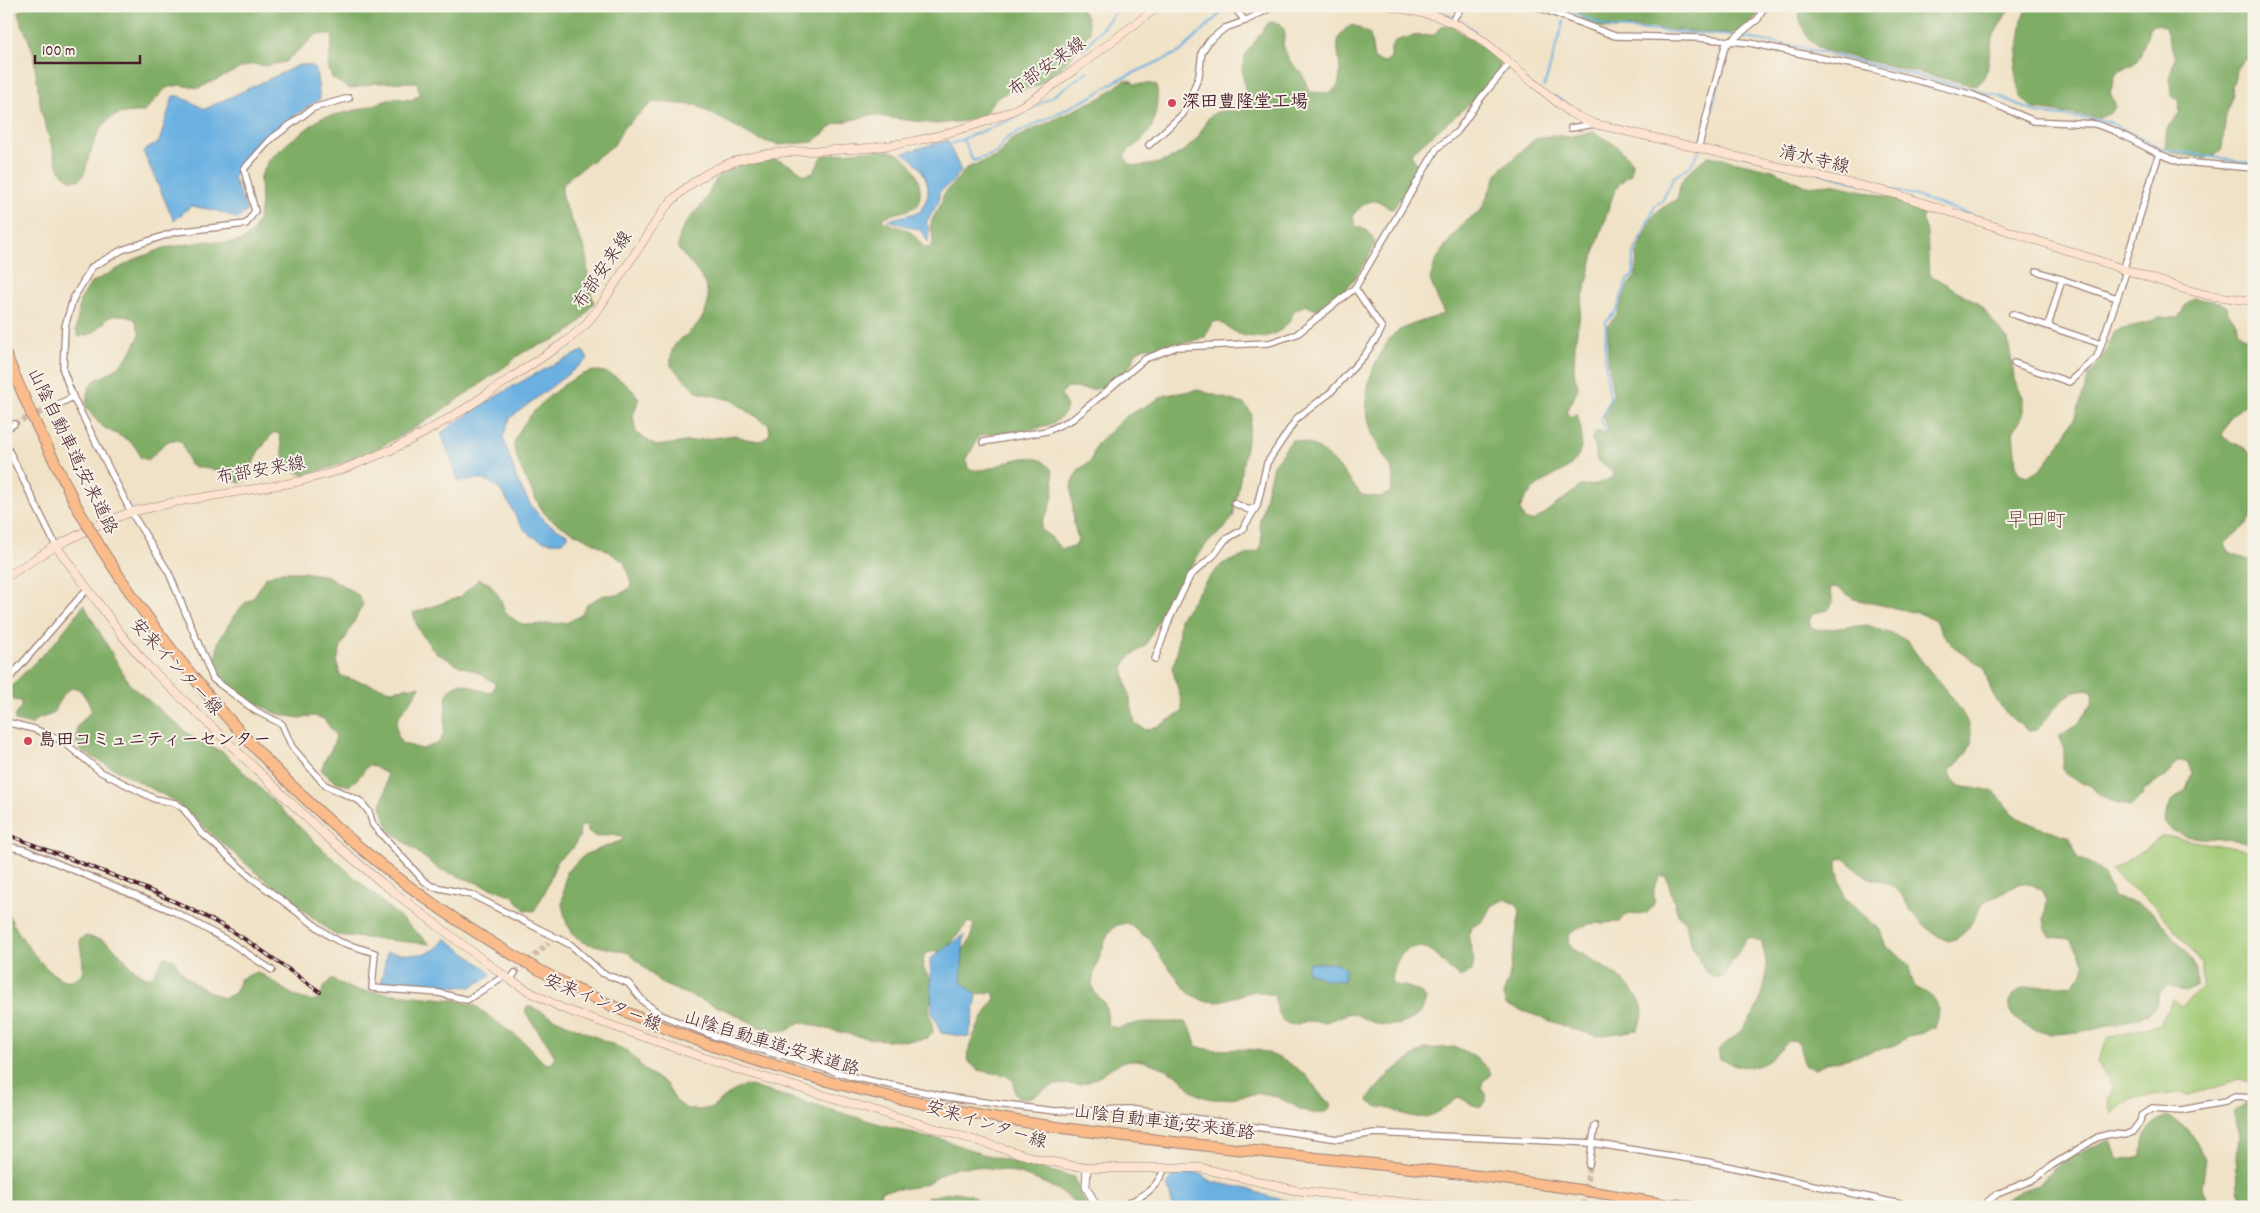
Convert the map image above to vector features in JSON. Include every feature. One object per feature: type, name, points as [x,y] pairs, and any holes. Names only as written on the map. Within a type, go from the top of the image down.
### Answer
[{"type":"highway","name":"山陰自動車道;安来道路","points":[[6,355],[34,420],[77,507],[102,550],[144,614],[186,670],[255,750],[336,828],[428,900],[522,960],[574,988],[667,1030],[730,1053],[785,1070],[921,1104],[1044,1126],[1210,1147],[1439,1172],[1651,1201],[1679,1207]]},
{"type":"highway","points":[[1651,1201],[1691,1207]]},
{"type":"main road","name":"布部安来線","points":[[6,577],[56,546],[100,524],[131,512],[175,502],[297,482],[341,470],[392,449],[463,410],[578,332],[599,308],[665,208],[677,195],[703,175],[730,162],[750,157],[867,148],[923,140],[1007,113],[1036,98],[1159,6]]},
{"type":"main road","name":"清水寺線","points":[[1390,6],[1452,21],[1482,40],[1570,113],[1595,124],[1896,194],[2125,271],[2207,295],[2254,301]]},
{"type":"main road","name":"安来インター線","points":[[56,546],[87,589],[148,666],[327,838],[382,883],[510,976],[564,1009],[736,1069],[889,1113],[1038,1159],[1087,1167],[1201,1168],[1294,1190],[1446,1207]]},
{"type":"street","points":[[1233,6],[1245,21]]},
{"type":"street","points":[[1150,145],[1183,114],[1197,81],[1205,46],[1226,28],[1245,21],[1274,6]]},
{"type":"street","points":[[1452,21],[1462,6]]},
{"type":"street","points":[[1534,6],[1615,36],[1699,38],[1750,43],[1869,68],[1973,95],[2034,121],[2095,124],[2115,131],[2158,154],[2180,162],[2254,168]]},
{"type":"street","points":[[1698,149],[1725,46],[1733,42],[1758,20],[1764,6]]},
{"type":"street","points":[[983,442],[1047,431],[1073,419],[1146,359],[1176,347],[1209,344],[1269,343],[1297,334],[1355,288],[1437,148],[1457,132],[1480,99],[1510,64]]},
{"type":"street","points":[[349,98],[313,108],[271,139],[244,169],[255,211],[246,224],[175,232],[122,250],[92,267],[73,300],[65,326],[63,370],[73,397],[131,512],[169,573],[213,679],[256,711],[282,724],[292,746],[325,785],[360,801],[369,812],[373,825],[423,880],[431,886],[472,895],[571,945],[602,973],[628,983],[644,1002],[661,1015],[714,1036],[816,1067],[947,1098],[1055,1111],[1130,1109],[1338,1139],[1374,1133],[1592,1143],[1708,1162],[1914,1207]]},
{"type":"street","points":[[1571,128],[1595,124]]},
{"type":"street","points":[[2014,364],[2069,382],[2096,357],[2117,298],[2158,154]]},
{"type":"street","points":[[2037,271],[2117,298]]},
{"type":"street","points":[[2048,326],[2062,280]]},
{"type":"street","points":[[1155,659],[1170,618],[1190,576],[1214,555],[1225,540],[1242,530],[1256,506],[1267,463],[1297,418],[1330,393],[1364,356],[1378,336],[1382,328],[1355,288]]},
{"type":"street","points":[[2012,314],[2101,344]]},
{"type":"street","points":[[57,405],[73,397]]},
{"type":"street","points":[[6,429],[14,424]]},
{"type":"street","points":[[6,445],[56,546]]},
{"type":"street","points":[[1234,503],[1249,510],[1256,506]]},
{"type":"street","points":[[7,680],[87,589]]},
{"type":"street","points":[[6,662],[7,680]]},
{"type":"street","points":[[6,722],[34,729],[61,740],[101,772],[155,798],[175,803],[183,808],[202,834],[263,886],[328,935],[340,942],[375,953],[372,988],[439,993],[467,1000],[510,976]]},
{"type":"street","points":[[6,846],[25,850],[175,912],[230,942],[272,970]]},
{"type":"street","points":[[549,943],[555,937]]},
{"type":"street","points":[[1981,1207],[1997,1194],[2035,1179],[2050,1166],[2098,1137],[2110,1134],[2125,1135],[2132,1132],[2139,1123],[2142,1114],[2152,1108],[2181,1110],[2225,1102],[2235,1096],[2254,1098]]},
{"type":"street","points":[[1589,1164],[1595,1126]]},
{"type":"street","points":[[1087,1167],[1086,1186],[1098,1207]]},
{"type":"street","points":[[1120,1207],[1140,1197],[1158,1184],[1165,1168]]},
{"type":"green space","points":[[23,6],[1078,6],[1087,17],[1090,32],[1052,77],[1037,86],[1005,94],[991,104],[985,114],[965,121],[936,124],[871,115],[835,124],[813,142],[779,145],[760,140],[696,105],[653,102],[624,127],[614,145],[571,176],[562,186],[562,198],[586,252],[589,288],[594,302],[583,319],[575,327],[559,338],[524,352],[466,394],[420,424],[397,438],[348,462],[310,473],[298,473],[289,469],[284,458],[279,434],[274,432],[258,452],[246,480],[241,483],[219,471],[190,465],[182,442],[176,440],[167,442],[148,460],[140,457],[138,451],[130,442],[105,428],[97,421],[86,407],[91,384],[122,363],[131,352],[140,334],[135,319],[119,315],[108,318],[93,333],[78,336],[76,330],[80,301],[91,283],[138,258],[164,248],[208,241],[228,243],[242,241],[253,232],[258,220],[261,203],[260,178],[268,161],[289,142],[321,118],[361,109],[394,98],[411,100],[420,95],[417,82],[375,83],[350,89],[332,78],[328,66],[333,35],[317,34],[285,62],[265,66],[253,64],[199,88],[179,85],[166,88],[144,112],[131,112],[113,117],[102,127],[98,135],[89,156],[84,175],[79,180],[70,180],[62,173],[57,164],[41,110],[33,51],[18,14]]},
{"type":"green space","points":[[1581,6],[1763,6],[1750,24],[1731,34],[1631,27],[1617,29],[1601,28],[1582,18],[1578,12]]},
{"type":"green space","points":[[1798,6],[2011,6],[1991,44],[1984,77],[1976,86],[1822,50],[1807,37],[1800,20]]},
{"type":"green space","points":[[2027,6],[2254,6],[2254,63],[2247,59],[2243,60],[2238,67],[2232,86],[2233,95],[2226,115],[2222,148],[2216,155],[2205,158],[2173,153],[2165,147],[2167,128],[2180,112],[2178,100],[2171,96],[2170,76],[2175,57],[2165,28],[2159,24],[2151,26],[2140,56],[2135,63],[2116,73],[2110,93],[2115,108],[2109,114],[2099,118],[2034,109],[2020,97],[2015,71],[2022,19]]},
{"type":"green space","points":[[1269,22],[1280,23],[1285,32],[1283,45],[1289,60],[1302,73],[1309,92],[1330,93],[1338,86],[1340,76],[1339,38],[1346,29],[1353,25],[1370,34],[1374,59],[1384,63],[1391,59],[1391,48],[1395,41],[1413,36],[1434,35],[1441,26],[1450,25],[1491,53],[1500,62],[1500,70],[1474,100],[1411,153],[1417,166],[1415,175],[1393,209],[1374,201],[1365,204],[1353,215],[1355,226],[1368,232],[1373,237],[1375,245],[1353,280],[1339,297],[1331,303],[1319,309],[1305,305],[1294,311],[1285,326],[1279,331],[1264,337],[1239,334],[1218,321],[1212,323],[1205,337],[1175,345],[1143,348],[1137,352],[1125,373],[1118,380],[1104,388],[1067,387],[1061,395],[1067,407],[1061,417],[1053,423],[1022,431],[979,436],[966,458],[968,469],[977,470],[1022,458],[1031,458],[1045,463],[1052,470],[1054,489],[1051,504],[1042,521],[1041,530],[1051,537],[1061,549],[1074,547],[1078,540],[1074,524],[1071,486],[1078,470],[1091,461],[1096,445],[1125,417],[1166,395],[1198,390],[1244,404],[1252,414],[1233,517],[1224,529],[1207,543],[1169,600],[1145,646],[1128,658],[1123,668],[1135,723],[1146,730],[1161,725],[1182,712],[1182,703],[1172,668],[1177,654],[1180,618],[1206,581],[1222,564],[1260,550],[1262,535],[1259,525],[1273,465],[1292,440],[1304,442],[1324,452],[1362,495],[1379,497],[1390,493],[1393,477],[1391,467],[1372,432],[1367,408],[1367,396],[1372,373],[1383,350],[1394,334],[1411,325],[1444,314],[1430,280],[1435,262],[1445,246],[1465,222],[1480,212],[1498,172],[1535,139],[1553,135],[1567,137],[1593,132],[1617,146],[1632,162],[1631,174],[1619,184],[1613,195],[1595,250],[1582,302],[1575,343],[1574,371],[1578,387],[1566,411],[1570,417],[1577,414],[1582,436],[1580,452],[1573,463],[1539,485],[1528,495],[1520,509],[1524,520],[1534,521],[1581,486],[1597,484],[1614,477],[1612,470],[1597,460],[1592,438],[1596,432],[1609,432],[1604,417],[1613,395],[1608,361],[1608,326],[1618,313],[1628,285],[1636,276],[1637,254],[1652,218],[1659,210],[1677,199],[1680,185],[1697,164],[1709,156],[1773,170],[1806,186],[1831,184],[1903,200],[1923,207],[1925,211],[1922,219],[1928,240],[1930,275],[1978,303],[2008,340],[2015,382],[2023,397],[2023,416],[2013,432],[2016,465],[2021,474],[2027,476],[2039,471],[2060,444],[2077,413],[2089,375],[2101,360],[2115,332],[2123,328],[2152,322],[2159,317],[2177,318],[2193,298],[2219,302],[2227,307],[2228,313],[2236,322],[2238,332],[2245,338],[2254,337],[2254,399],[2230,416],[2222,435],[2250,453],[2254,470],[2254,499],[2251,519],[2225,544],[2230,553],[2254,562],[2254,845],[2235,840],[2190,837],[2170,828],[2165,821],[2167,809],[2170,802],[2186,789],[2192,773],[2187,761],[2179,761],[2166,776],[2144,790],[2142,796],[2130,806],[2108,800],[2090,785],[2068,775],[2063,768],[2064,751],[2060,736],[2079,723],[2092,703],[2093,691],[2075,691],[2067,696],[2036,730],[2029,731],[2012,718],[1999,704],[1990,688],[1984,667],[1957,650],[1935,621],[1922,614],[1854,599],[1839,588],[1830,587],[1833,603],[1828,610],[1813,613],[1809,621],[1811,627],[1819,630],[1867,625],[1908,640],[1924,664],[1959,707],[1967,722],[1971,735],[1969,750],[1950,771],[1957,784],[1995,793],[2011,812],[2019,818],[2039,827],[2068,836],[2079,859],[2093,865],[2102,872],[2113,897],[2139,904],[2154,914],[2190,958],[2197,970],[2196,986],[2186,992],[2168,986],[2160,993],[2157,1003],[2150,1013],[2127,1021],[2078,1032],[2054,1034],[2040,1032],[2024,1025],[2012,1015],[2009,1009],[2010,1002],[2015,994],[2022,989],[2033,986],[2071,985],[2083,973],[2085,964],[2071,939],[2051,937],[2046,929],[2044,920],[2047,900],[2041,890],[2033,885],[2019,883],[1982,904],[1968,929],[1958,938],[1948,941],[1922,924],[1894,887],[1863,875],[1841,858],[1837,861],[1837,868],[1844,897],[1880,930],[1886,947],[1897,953],[1910,966],[1911,977],[1915,987],[1928,994],[1936,1002],[1938,1012],[1934,1027],[1923,1033],[1908,1036],[1896,1045],[1826,1063],[1815,1068],[1805,1066],[1798,1042],[1788,1041],[1765,1063],[1750,1067],[1720,1059],[1718,1050],[1742,1029],[1756,1010],[1760,1000],[1766,977],[1766,965],[1761,942],[1749,937],[1723,977],[1714,977],[1705,971],[1690,942],[1686,924],[1678,914],[1666,876],[1660,876],[1654,888],[1655,901],[1647,913],[1628,915],[1619,922],[1588,924],[1570,933],[1568,941],[1573,949],[1606,969],[1630,987],[1642,1008],[1642,1019],[1637,1030],[1597,1036],[1506,1005],[1503,995],[1509,978],[1520,911],[1516,903],[1505,899],[1491,906],[1483,921],[1472,927],[1468,935],[1474,962],[1472,971],[1460,977],[1432,951],[1421,947],[1414,947],[1402,955],[1394,969],[1392,985],[1410,988],[1426,998],[1424,1006],[1415,1017],[1409,1021],[1394,1025],[1374,1023],[1350,1013],[1326,1022],[1306,1021],[1298,1025],[1289,1024],[1282,1020],[1274,995],[1254,991],[1217,1002],[1204,1001],[1189,993],[1162,959],[1150,940],[1127,923],[1117,925],[1109,932],[1094,973],[1092,984],[1095,994],[1105,1004],[1108,1026],[1118,1028],[1142,1022],[1185,1022],[1192,1032],[1196,1046],[1214,1050],[1250,1049],[1268,1053],[1287,1062],[1305,1075],[1322,1097],[1330,1103],[1330,1109],[1323,1113],[1308,1112],[1271,1095],[1262,1094],[1210,1099],[1194,1092],[1178,1076],[1169,1071],[1139,1060],[1122,1062],[1088,1082],[1054,1086],[1032,1097],[1019,1099],[1015,1092],[1014,1081],[1005,1075],[978,1070],[967,1060],[968,1052],[981,1020],[995,998],[993,992],[972,995],[959,983],[960,955],[970,940],[974,924],[968,922],[944,952],[935,951],[924,954],[923,967],[933,985],[933,995],[929,1005],[933,1032],[928,1038],[895,1041],[879,1040],[800,1022],[787,1031],[766,1030],[728,1011],[662,984],[629,953],[585,943],[575,936],[567,924],[562,905],[566,872],[586,854],[623,840],[622,836],[612,834],[596,837],[588,831],[587,825],[580,827],[579,837],[573,848],[558,859],[544,894],[534,911],[525,910],[513,896],[439,869],[389,830],[381,806],[386,789],[387,774],[369,764],[349,786],[334,781],[321,770],[336,736],[324,719],[314,716],[299,718],[278,714],[252,701],[220,680],[216,658],[218,642],[235,614],[254,597],[265,578],[279,572],[303,572],[328,576],[358,595],[363,604],[341,647],[337,661],[340,676],[391,690],[420,686],[398,718],[397,733],[401,743],[422,749],[439,743],[444,733],[447,694],[455,685],[462,683],[488,693],[494,689],[495,683],[476,671],[460,666],[434,651],[418,629],[413,613],[460,597],[479,579],[490,584],[500,598],[505,612],[519,623],[530,625],[566,623],[581,615],[587,604],[604,595],[618,595],[629,589],[631,583],[624,562],[598,545],[570,531],[545,514],[526,480],[514,450],[514,445],[525,422],[548,398],[575,378],[599,371],[611,374],[622,381],[639,398],[633,416],[636,433],[656,446],[735,435],[761,441],[770,434],[769,425],[731,400],[697,392],[671,366],[673,348],[693,329],[702,317],[707,307],[708,296],[701,277],[678,249],[680,234],[686,223],[705,200],[718,175],[762,158],[782,161],[805,175],[813,173],[823,155],[875,150],[898,154],[905,158],[916,172],[920,197],[918,205],[883,218],[882,221],[910,231],[925,248],[931,247],[933,241],[931,224],[943,199],[943,195],[967,168],[998,156],[1011,140],[1102,97],[1125,80],[1132,81],[1134,84],[1152,84],[1157,86],[1157,106],[1149,131],[1143,139],[1128,150],[1124,157],[1131,165],[1149,165],[1168,160],[1185,150],[1198,137],[1212,115],[1220,111],[1240,111],[1247,103],[1242,68],[1246,54]]},
{"type":"green space","points":[[84,605],[130,685],[197,741],[223,752],[318,845],[430,944],[335,935],[259,875],[173,800],[83,752],[77,746],[77,727],[91,711],[91,707],[80,690],[71,688],[63,695],[53,714],[38,719],[31,725],[15,721],[15,715],[21,707],[21,701],[13,700],[11,686],[55,642]]},
{"type":"green space","points":[[2164,836],[2254,851],[2254,1084],[2239,1079],[2189,1095],[2179,1093],[2133,1098],[2112,1114],[2108,1100],[2114,1088],[2097,1062],[2108,1038],[2160,1024],[2173,999],[2182,1006],[2202,987],[2202,964],[2156,907],[2111,871]]},
{"type":"green space","points":[[6,910],[39,961],[48,970],[65,980],[74,979],[82,974],[83,965],[80,939],[86,936],[107,942],[134,970],[146,976],[152,977],[164,957],[174,959],[178,967],[195,984],[225,998],[235,993],[240,979],[257,972],[286,991],[309,1000],[317,1000],[331,979],[354,990],[456,1000],[474,1005],[524,1042],[544,1063],[552,1064],[555,1057],[525,1011],[527,1007],[532,1007],[628,1051],[646,1071],[666,1084],[676,1101],[687,1109],[712,1108],[732,1092],[746,1085],[925,1137],[941,1139],[982,1154],[1074,1177],[1081,1196],[1088,1207],[1079,1207],[1055,1188],[1039,1181],[1003,1170],[969,1167],[950,1169],[927,1183],[916,1186],[882,1190],[880,1195],[885,1207],[6,1207]]},
{"type":"green space","points":[[1456,1047],[1475,1058],[1491,1073],[1483,1081],[1481,1088],[1486,1094],[1486,1102],[1481,1107],[1459,1097],[1442,1110],[1420,1117],[1402,1114],[1369,1102],[1368,1098],[1390,1073],[1424,1049]]},
{"type":"green space","points":[[2246,1103],[2254,1103],[2254,1207],[1993,1207],[2022,1190],[2039,1185],[2054,1169],[2071,1157],[2111,1140],[2118,1161],[2142,1156],[2143,1141],[2147,1131],[2167,1116],[2188,1129],[2206,1158],[2202,1188],[2208,1202],[2240,1201],[2236,1171],[2239,1132],[2233,1112]]},
{"type":"green space","points":[[955,1192],[972,1195],[979,1202],[978,1207],[919,1207],[928,1197]]},
{"type":"water","points":[[299,65],[310,65],[316,70],[320,99],[271,133],[250,153],[241,165],[233,178],[247,211],[238,219],[218,211],[191,206],[174,221],[143,151],[159,142],[173,96],[179,96],[205,109]]},
{"type":"water","points":[[947,140],[961,171],[951,183],[939,192],[939,201],[926,223],[929,228],[928,242],[920,230],[887,220],[920,212],[928,195],[928,187],[924,175],[913,160],[903,153]]},
{"type":"water","points":[[583,351],[588,359],[510,418],[503,437],[517,480],[531,506],[545,522],[569,535],[563,542],[544,541],[531,535],[522,526],[502,492],[493,484],[479,479],[459,482],[441,433],[510,388]]},
{"type":"water","points":[[964,935],[961,982],[977,995],[969,1037],[941,1033],[932,1012],[930,959]]},
{"type":"water","points":[[445,938],[488,970],[491,976],[470,987],[381,982],[387,952],[427,953],[440,945]]},
{"type":"water","points":[[1308,963],[1336,963],[1345,968],[1344,981],[1327,980],[1307,972]]},
{"type":"water","points":[[1175,1172],[1198,1173],[1213,1182],[1248,1189],[1270,1197],[1299,1203],[1304,1207],[1173,1207],[1167,1184]]},
{"type":"waterway","points":[[1083,50],[1121,6]]},
{"type":"waterway","points":[[963,139],[973,161],[996,153],[1007,138],[1093,96],[1118,80],[1180,52],[1228,6]]},
{"type":"waterway","points":[[1414,6],[1452,17]]},
{"type":"waterway","points":[[1554,6],[1611,28],[1735,36]]},
{"type":"waterway","points":[[1457,19],[1475,31]]},
{"type":"waterway","points":[[1544,87],[1564,20]]},
{"type":"waterway","points":[[1739,37],[1795,46],[1999,96],[2037,113],[2107,121],[2160,148],[2254,164]]},
{"type":"waterway","points":[[1711,111],[1729,45]]},
{"type":"waterway","points":[[949,145],[1019,116],[1053,96],[1088,71]]},
{"type":"waterway","points":[[1555,96],[1580,113]]},
{"type":"waterway","points":[[1634,129],[1910,194],[1983,219]]},
{"type":"waterway","points":[[2140,205],[2158,147]]},
{"type":"waterway","points":[[1606,431],[1601,420],[1610,398],[1605,360],[1606,322],[1617,310],[1626,283],[1634,274],[1633,256],[1655,205],[1662,201],[1674,177],[1691,165],[1699,151]]},
{"type":"tunnel","points":[[14,424],[57,405]]},
{"type":"tunnel","points":[[515,973],[549,943]]},
{"type":"tunnel","points":[[1584,1206],[1589,1165]]},
{"type":"railway","points":[[6,834],[135,884],[210,919],[252,944],[320,992]]},
{"type":"place","name":"深田豊隆堂工場","points":[[1172,103]]},
{"type":"place","name":"島田コミュニティーセンター","points":[[28,741]]},
{"type":"district","name":"早田町","points":[[2036,522]]}]
